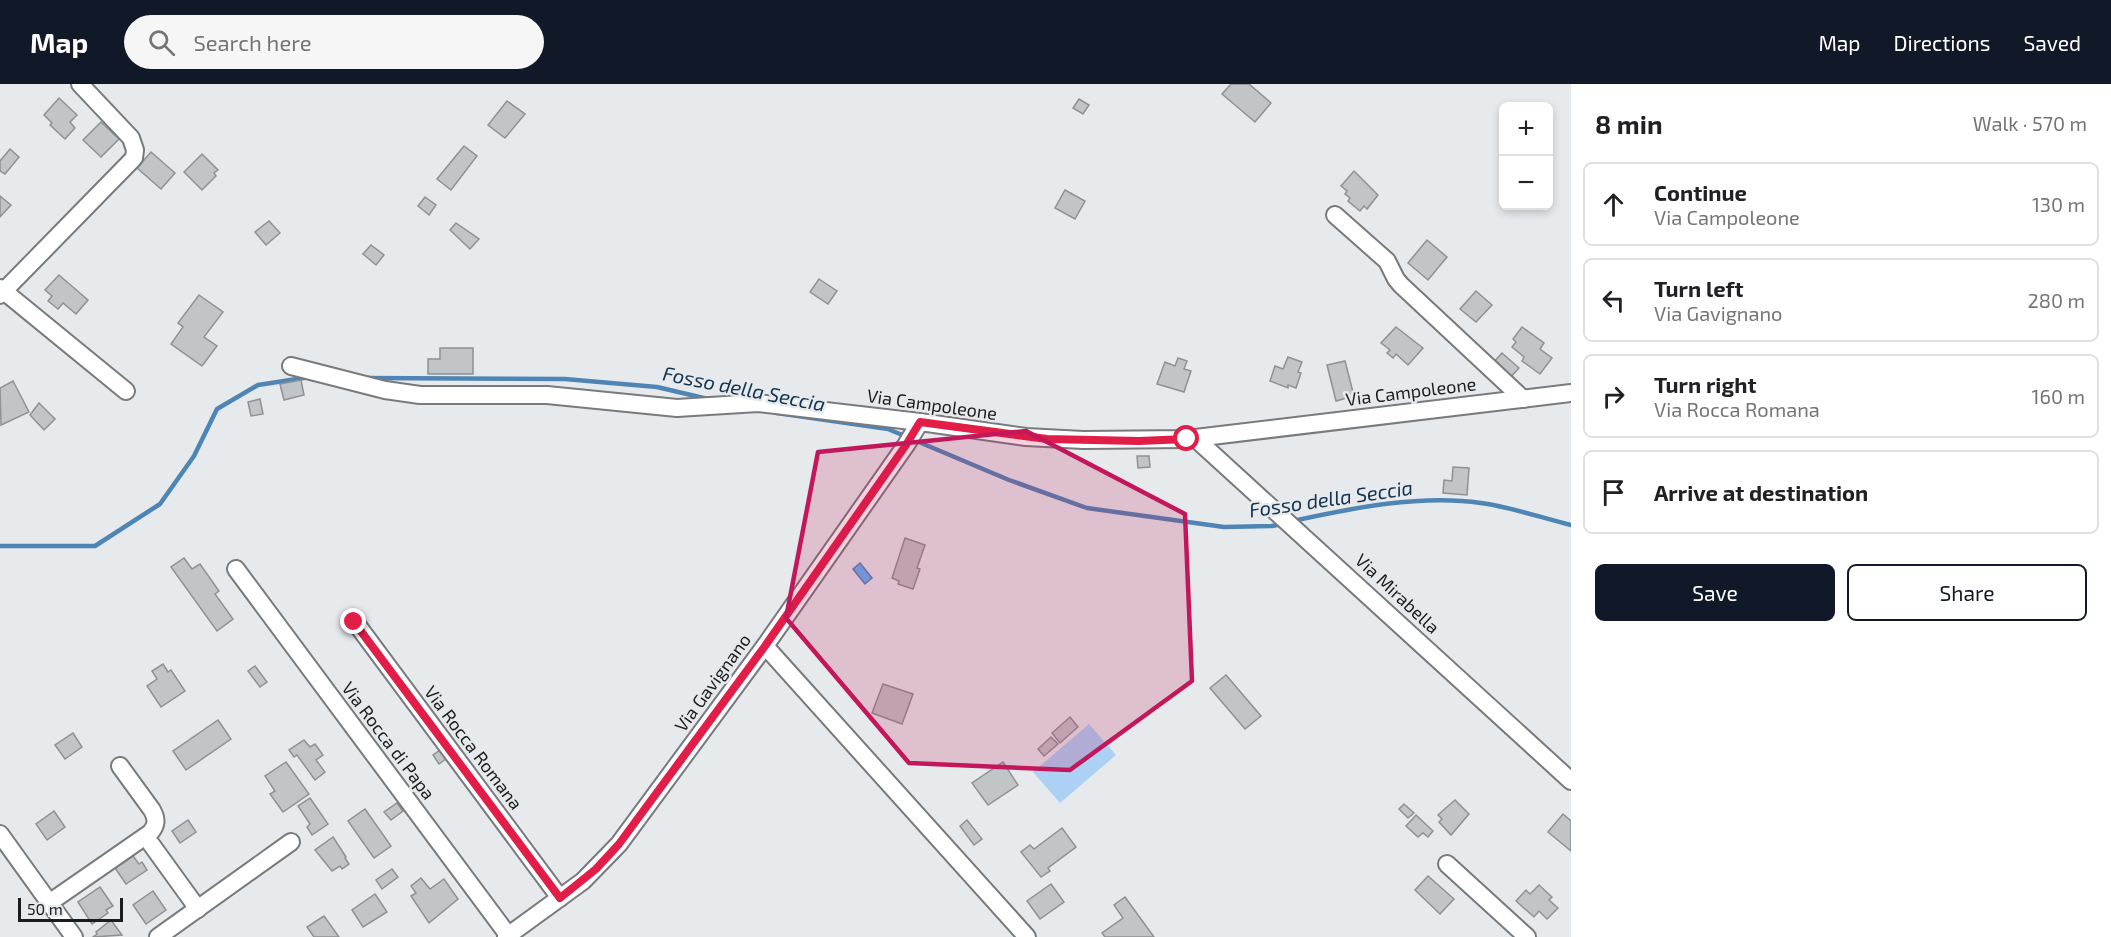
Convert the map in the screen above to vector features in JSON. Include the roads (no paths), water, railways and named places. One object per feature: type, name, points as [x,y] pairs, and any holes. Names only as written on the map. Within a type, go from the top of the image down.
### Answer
[{"type":"street","points":[[80,84],[129,135],[134,142],[135,154],[129,165],[1,292],[126,391]]},
{"type":"street","points":[[1335,215],[1387,261],[1401,285],[1523,399]]},
{"type":"street","name":"Via Campoleone","points":[[291,366],[390,392],[420,396],[540,395],[662,407],[770,404],[1047,439],[1139,441],[1195,438],[1571,393]]},
{"type":"street","name":"Via Gavignano","points":[[507,936],[596,869],[619,844],[765,646],[920,422]]},
{"type":"street","name":"Via Mirabella","points":[[1195,438],[1571,781]]},
{"type":"street","name":"Via Rocca di Papa","points":[[236,569],[507,936]]},
{"type":"street","name":"Via Rocca Romana","points":[[354,622],[560,898]]},
{"type":"street","points":[[765,646],[1027,937]]},
{"type":"street","points":[[50,903],[150,832],[155,826],[156,818],[152,810],[120,766]]},
{"type":"street","points":[[0,834],[74,937]]},
{"type":"street","points":[[158,937],[291,842]]},
{"type":"street","points":[[151,844],[198,909]]},
{"type":"street","points":[[1447,864],[1527,937]]},
{"type":"water","points":[[860,563],[872,578],[865,584],[853,569]]},
{"type":"waterway","name":"Fosso della Seccia","points":[[0,546],[95,546],[160,504],[194,456],[217,409],[258,385],[310,377]]},
{"type":"waterway","name":"Fosso della Seccia","points":[[364,378],[565,379],[657,387],[708,399]]},
{"type":"waterway","name":"Fosso della Seccia","points":[[777,413],[888,429],[1009,480],[1087,508],[1224,527],[1282,524]]},
{"type":"waterway","name":"Fosso della Seccia","points":[[1293,521],[1363,507],[1435,500],[1492,505],[1571,525]]}]
